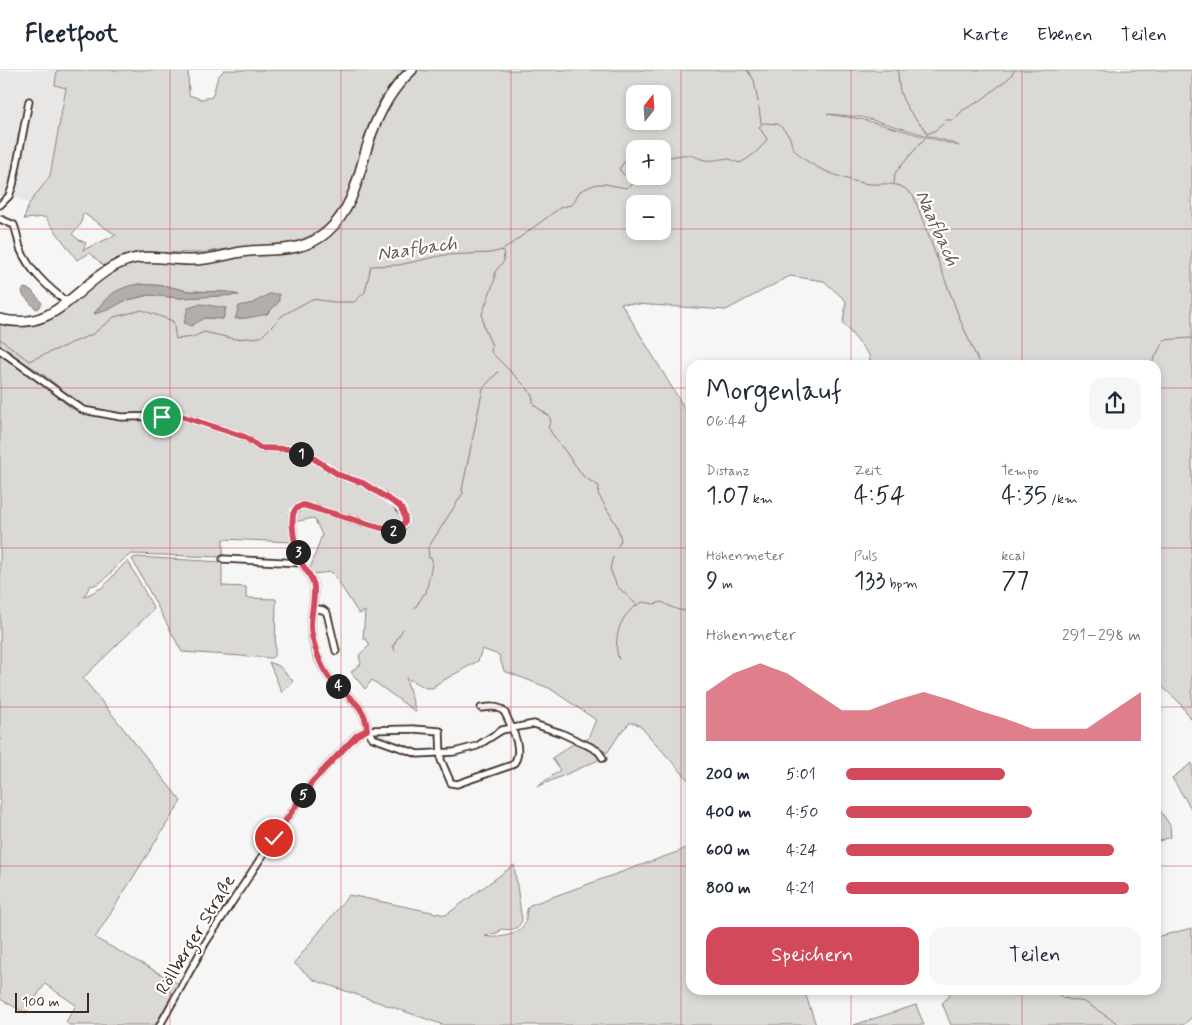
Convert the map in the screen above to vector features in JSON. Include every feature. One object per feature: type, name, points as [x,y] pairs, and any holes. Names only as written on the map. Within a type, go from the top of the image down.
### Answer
[{"type":"street","points":[[0,319],[20,322],[40,319],[68,303],[106,270],[121,263],[140,258],[191,260],[242,252],[285,250],[299,247],[326,233],[340,219],[352,197],[378,116],[391,92],[412,70]]},
{"type":"street","points":[[0,206],[9,196],[11,190],[29,101]]},
{"type":"street","points":[[17,162],[22,156]]},
{"type":"street","points":[[0,219],[14,225],[20,246],[28,263],[46,285],[68,303]]},
{"type":"street","points":[[0,350],[82,410],[121,417],[181,416],[245,437],[260,448],[289,449],[313,458],[339,475],[363,483],[399,506],[404,514],[405,522],[396,532],[313,506],[300,505],[293,514],[296,547],[302,563],[314,584],[311,627],[320,660],[326,674],[362,711],[367,730],[373,738],[418,754],[454,752],[477,746],[502,730],[532,724],[547,728],[589,746],[603,758]]},
{"type":"street","points":[[223,559],[302,563]]},
{"type":"street","points":[[313,608],[327,613],[336,651]]},
{"type":"street","points":[[367,730],[413,729],[440,731],[441,760],[451,783],[457,784],[512,764],[516,759],[518,743],[502,710],[493,706],[481,708]]},
{"type":"street","name":"Röllberger Straße","points":[[160,1025],[206,942],[312,782],[357,735],[367,730]]},
{"type":"shaded area","points":[[0,70],[57,70],[66,88],[50,176],[29,204],[11,196],[0,205]]},
{"type":"shaded area","points":[[57,70],[188,70],[189,95],[201,99],[212,97],[218,77],[224,70],[404,70],[382,96],[368,126],[346,199],[331,221],[316,233],[298,241],[284,244],[200,253],[138,252],[119,258],[104,266],[90,253],[77,260],[45,217],[24,219],[29,204],[50,176],[66,88],[55,85]],"holes":[[[83,213],[116,235],[83,250],[86,243],[72,234],[81,224]]]},
{"type":"shaded area","points":[[418,70],[1192,70],[1192,720],[1179,702],[1161,686],[1161,360],[870,360],[869,355],[843,323],[846,301],[824,281],[790,276],[726,310],[621,303],[686,411],[686,777],[640,726],[635,723],[630,723],[621,732],[607,753],[586,742],[596,720],[549,688],[504,671],[499,655],[482,649],[478,661],[435,685],[435,688],[426,688],[406,678],[416,712],[372,680],[365,689],[351,672],[361,664],[359,655],[370,645],[366,639],[363,639],[365,611],[359,614],[332,572],[312,574],[310,569],[322,535],[314,518],[293,522],[293,515],[301,504],[300,501],[291,514],[290,525],[293,542],[223,539],[223,557],[132,554],[126,557],[102,581],[90,586],[84,597],[103,587],[128,561],[154,609],[83,678],[181,801],[95,938],[179,984],[156,1025],[69,1025],[66,1022],[76,1005],[45,984],[34,1000],[34,1007],[30,1005],[26,1013],[0,999],[0,352],[71,408],[84,413],[120,420],[185,420],[187,415],[106,412],[81,404],[45,376],[0,346],[0,322],[29,325],[53,319],[103,276],[139,262],[284,254],[311,244],[335,227],[351,211],[357,198],[373,145],[389,106],[406,82]],"holes":[[[827,114],[862,117],[959,146],[861,119]],[[138,284],[167,286],[188,291],[228,292],[237,295],[181,298],[149,295],[124,301],[108,310],[94,313]],[[226,308],[223,319],[205,318]]]},
{"type":"shaded area","points":[[138,284],[167,286],[188,291],[228,292],[239,295],[181,298],[149,295],[124,301],[108,310],[94,314],[112,294]]},
{"type":"shaded area","points":[[24,288],[31,290],[42,303],[38,308],[36,309],[23,295],[22,291]]},
{"type":"shaded area","points":[[269,294],[279,294],[279,302],[267,314],[235,319],[239,306],[253,303]]},
{"type":"shaded area","points":[[201,304],[226,308],[223,319],[205,318],[191,326],[184,323],[188,308]]},
{"type":"shaded area","points":[[136,557],[222,562],[222,586],[246,587],[246,598],[276,599],[275,655],[271,658],[182,652],[132,559]]},
{"type":"shaded area","points":[[269,662],[279,666],[293,681],[282,693]]},
{"type":"shaded area","points":[[576,742],[589,749],[601,759],[537,787],[560,770],[552,758]]},
{"type":"shaded area","points":[[1192,763],[1192,810],[1172,778]]},
{"type":"shaded area","points":[[1161,812],[1170,825],[1171,837],[1161,840]]},
{"type":"shaded area","points":[[686,848],[686,995],[806,995],[816,1025],[440,1025],[314,980],[294,963],[349,895],[446,915],[514,865],[522,920],[516,928],[500,929],[499,932],[485,936],[501,937],[513,934],[522,927],[530,905]]},
{"type":"shaded area","points":[[1192,928],[1192,1017],[1183,1025],[951,1025],[942,1003],[950,995],[1161,995],[1161,936]]},
{"type":"shaded area","points":[[916,1005],[924,1025],[854,1025]]},
{"type":"waterway","points":[[747,70],[754,80],[758,102]]},
{"type":"waterway","points":[[898,70],[900,90],[904,101],[927,134],[943,124]]},
{"type":"waterway","points":[[945,120],[954,120],[963,110],[980,101],[1009,78],[1015,70]]},
{"type":"waterway","points":[[759,107],[761,123]]},
{"type":"waterway","name":"Naafbach","points":[[671,157],[692,155],[705,160],[729,159],[739,163],[746,160],[767,139],[759,127],[763,123],[778,124],[789,136],[792,146],[798,153],[805,160],[823,170],[862,183],[890,184],[902,187],[914,197],[961,322],[978,360]]},
{"type":"waterway","points":[[894,183],[895,173],[925,138]]},
{"type":"waterway","name":"Naafbach","points":[[626,161],[619,169],[626,175]]},
{"type":"waterway","name":"Naafbach","points":[[0,339],[29,361],[93,334],[114,317],[142,310],[173,321],[176,339],[193,337],[204,332],[235,339],[261,337],[283,315],[312,299],[354,302],[365,292],[371,266],[399,265],[444,255],[490,253],[503,250],[561,207],[572,205],[580,191],[597,184],[626,188],[631,185]]},
{"type":"waterway","points":[[503,250],[504,261],[495,272],[495,279],[482,314],[484,327],[492,346],[491,352],[528,389],[534,405],[549,416],[551,422],[548,427],[584,477],[599,486],[598,494],[617,526],[621,540],[618,546]]},
{"type":"waterway","name":"Naafbach","points":[[1154,360],[1164,340],[1192,339]]},
{"type":"waterway","points":[[415,608],[426,593],[432,564],[428,548],[463,493],[462,490],[483,388],[498,372]]},
{"type":"waterway","points":[[613,557],[610,569],[617,586],[637,605],[643,602],[655,604],[662,602],[672,608],[686,611]]},
{"type":"waterway","points":[[619,659],[617,640],[620,626],[627,614],[637,605]]},
{"type":"waterway","points":[[395,651],[393,646],[403,629]]},
{"type":"waterway","points":[[1060,995],[1062,998],[1085,1002],[1120,1025]]},
{"type":"route","points":[[162,417],[181,416],[245,437],[260,448],[289,449],[313,458],[339,475],[363,483],[399,506],[404,514],[405,522],[399,531],[396,532],[313,506],[300,505],[295,509],[293,514],[296,547],[302,563],[314,584],[311,627],[316,648],[326,674],[362,711],[365,716],[367,730],[357,735],[312,782],[274,838]]}]
